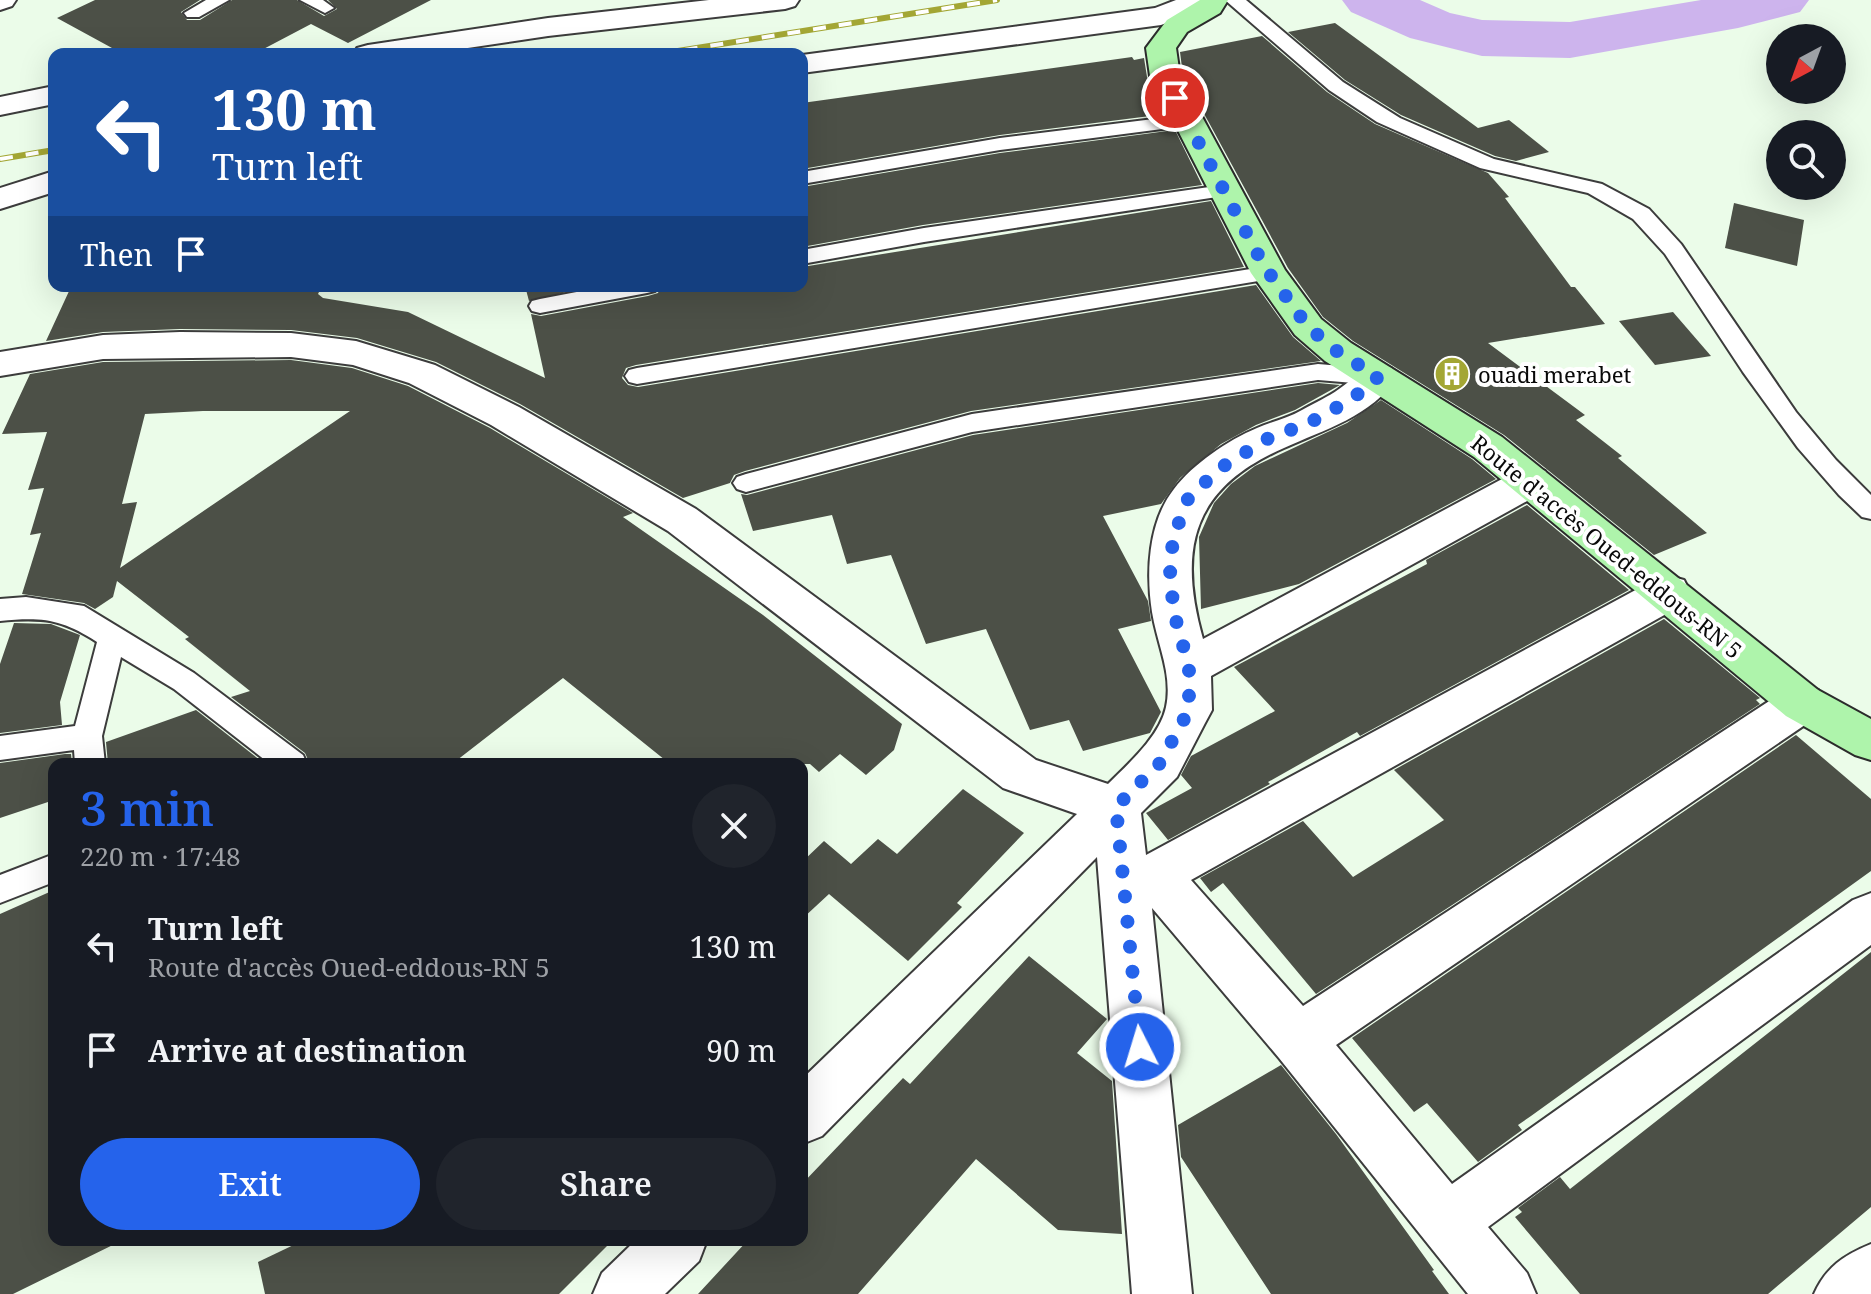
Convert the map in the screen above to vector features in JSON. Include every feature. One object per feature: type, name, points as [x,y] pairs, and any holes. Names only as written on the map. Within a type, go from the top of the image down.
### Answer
[{"type":"main road","name":"Route d'accès Oued-eddous-RN 5","points":[[1214,0],[1210,7],[1177,26],[1161,48],[1165,76],[1186,121],[1269,273],[1308,327],[1338,352],[1488,447],[1802,703],[1871,741]]},
{"type":"street","points":[[408,48],[666,6],[785,0]]},
{"type":"street","points":[[808,63],[1161,16],[1202,0]]},
{"type":"street","points":[[0,106],[48,96]]},
{"type":"street","points":[[0,199],[48,183]]},
{"type":"street","points":[[0,364],[103,347],[291,345],[356,353],[422,374],[573,454],[682,520],[1020,774],[1116,807]]},
{"type":"street","points":[[808,1111],[1160,763],[1189,710],[1189,667],[1174,613],[1170,574],[1173,538],[1188,499],[1219,469],[1267,439],[1311,422],[1352,399],[1378,377]]},
{"type":"street","points":[[1189,667],[1531,481]]},
{"type":"street","points":[[1140,884],[1669,592]]},
{"type":"street","points":[[1298,1040],[1802,703]]},
{"type":"street","points":[[1116,807],[1140,884],[1162,1294]]},
{"type":"street","points":[[1140,884],[1298,1040],[1506,1294]]},
{"type":"street","points":[[1447,1222],[1871,916]]},
{"type":"street","points":[[623,1294],[672,1246]]},
{"type":"street","points":[[1844,1294],[1871,1273]]},
{"type":"lane","points":[[193,13],[220,0]]},
{"type":"lane","points":[[1234,0],[1262,19],[1350,97],[1387,119],[1471,158],[1510,170],[1589,185],[1628,203],[1672,246],[1747,360],[1810,447],[1871,510]]},
{"type":"lane","points":[[808,177],[1000,144],[1186,121]]},
{"type":"lane","points":[[808,256],[924,235],[1223,191]]},
{"type":"lane","points":[[637,376],[1269,273]]},
{"type":"lane","points":[[540,306],[615,292]]},
{"type":"lane","points":[[746,483],[972,423],[1318,372],[1378,377]]},
{"type":"lane","points":[[0,610],[26,608],[74,614],[184,681],[284,758]]},
{"type":"lane","points":[[0,748],[89,750],[112,638]]},
{"type":"lane","points":[[0,889],[48,870]]},
{"type":"building","points":[[95,0],[200,0],[181,12],[187,20],[200,20],[232,0],[297,0],[324,16],[337,9],[328,0],[431,0],[348,43],[311,24],[265,48],[112,48],[57,18]]},
{"type":"building","points":[[1335,23],[1478,128],[1509,120],[1549,152],[1516,161],[1495,156],[1401,115],[1345,80],[1288,32]]},
{"type":"building","points":[[1262,36],[1327,92],[1375,124],[1488,173],[1509,197],[1505,198],[1571,287],[1575,287],[1605,324],[1488,343],[1585,415],[1576,420],[1622,456],[1618,458],[1707,533],[1654,555],[1504,435],[1353,341],[1323,317],[1288,268],[1183,75],[1180,52]]},
{"type":"building","points":[[1132,57],[1134,60],[1144,58],[1147,77],[1166,114],[1000,135],[808,168],[808,102]]},
{"type":"building","points":[[1175,130],[1202,185],[923,225],[808,246],[808,186],[1000,153]]},
{"type":"building","points":[[1211,201],[1244,267],[636,365],[626,368],[622,378],[628,385],[638,387],[1256,285],[1293,337],[1321,361],[971,411],[745,471],[734,475],[730,483],[683,498],[520,404],[436,362],[357,338],[291,330],[180,329],[103,332],[46,341],[69,292],[319,292],[323,298],[408,312],[545,378],[531,314],[541,316],[658,292],[808,292],[808,266]]},
{"type":"building","points":[[1734,203],[1804,220],[1797,266],[1725,248]]},
{"type":"building","points":[[527,292],[567,292],[529,301]]},
{"type":"building","points":[[1673,312],[1711,356],[1655,365],[1619,321]]},
{"type":"building","points":[[291,360],[352,368],[408,386],[490,428],[633,513],[623,517],[763,615],[902,724],[894,750],[866,775],[840,754],[819,772],[808,764],[808,758],[663,758],[563,678],[460,758],[307,758],[305,753],[231,697],[250,691],[185,639],[189,637],[117,581],[113,597],[95,609],[84,603],[22,594],[41,533],[30,535],[44,488],[28,490],[47,432],[2,434],[30,374],[103,362]],"holes":[[[350,411],[120,568],[137,502],[122,504],[145,414]]]},
{"type":"building","points":[[1318,383],[1340,385],[1295,410],[1256,425],[1221,444],[1180,478],[1161,504],[1103,516],[1148,601],[1151,621],[1118,629],[1161,712],[1150,733],[1083,751],[1069,720],[1030,730],[986,629],[926,644],[891,555],[847,564],[832,515],[753,531],[741,494],[747,495],[973,435]]},
{"type":"building","points":[[1381,400],[1472,459],[1496,479],[1299,584],[1201,609],[1199,537],[1214,503],[1231,484],[1255,466],[1347,423]]},
{"type":"building","points":[[1527,505],[1629,590],[1360,736],[1357,732],[1168,840],[1146,813],[1192,788],[1181,775],[1191,756],[1275,711],[1234,667],[1427,564],[1426,560]]},
{"type":"building","points":[[1664,619],[1760,698],[1756,700],[1760,704],[1316,994],[1223,883],[1211,892],[1200,878],[1303,821],[1353,877],[1444,820],[1394,770]]},
{"type":"building","points":[[14,623],[51,624],[80,635],[60,702],[62,725],[0,733],[0,664]]},
{"type":"building","points":[[196,710],[257,758],[107,758],[106,742]]},
{"type":"building","points":[[1796,735],[1871,799],[1871,871],[1518,1125],[1522,1130],[1478,1162],[1427,1103],[1414,1112],[1352,1038]]},
{"type":"building","points":[[65,754],[71,754],[71,758],[48,758],[48,802],[0,818],[0,763]]},
{"type":"building","points":[[963,789],[1024,833],[957,903],[962,907],[908,961],[829,894],[808,913],[808,856],[824,841],[851,864],[878,839],[897,854]]},
{"type":"building","points":[[48,893],[48,1246],[111,1246],[13,1294],[0,1294],[0,914]]},
{"type":"building","points":[[1871,952],[1871,1207],[1768,1294],[1580,1294],[1515,1217],[1522,1212],[1518,1208],[1560,1177],[1570,1189]]},
{"type":"building","points":[[1029,956],[1107,1019],[1077,1053],[1112,1081],[1122,1234],[1058,1230],[976,1159],[858,1294],[698,1294],[742,1246],[808,1246],[808,1178],[903,1078],[910,1084]]},
{"type":"building","points":[[1281,1065],[1336,1134],[1449,1294],[1271,1294],[1181,1157],[1178,1125]]},
{"type":"building","points":[[291,1246],[607,1246],[559,1294],[265,1294],[258,1262]]},
{"type":"waterway","points":[[1371,0],[1431,26],[1482,38],[1570,40],[1738,11],[1780,0]]},
{"type":"railway","points":[[697,48],[997,0]]},
{"type":"railway","points":[[0,159],[48,151]]},
{"type":"place","name":"ouadi merabet","points":[[1452,374]]},
{"type":"route","points":[[1140,1047],[1116,807],[1160,763],[1189,710],[1189,667],[1174,613],[1170,574],[1173,538],[1188,499],[1219,469],[1267,439],[1311,422],[1352,399],[1378,377],[1338,352],[1308,327],[1264,266],[1175,98]]}]
